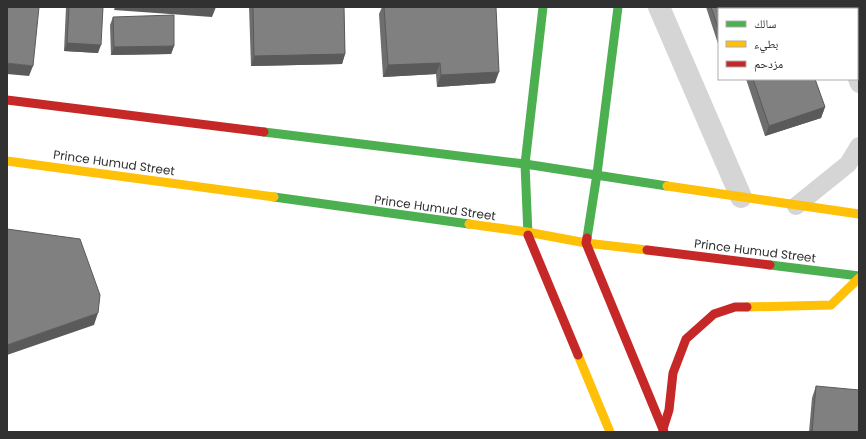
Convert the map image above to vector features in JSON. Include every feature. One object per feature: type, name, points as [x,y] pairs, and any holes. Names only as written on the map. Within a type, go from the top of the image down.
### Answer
[{"type":"street","points":[[544,7],[524,164],[527,232],[610,432]]},
{"type":"street","points":[[618,7],[597,174],[586,243],[664,431]]},
{"type":"street","points":[[659,7],[741,197]]},
{"type":"street","points":[[7,100],[524,164],[597,174],[796,206],[859,214]]},
{"type":"street","name":"Prince Humud Street","points":[[7,161],[527,232],[586,243],[859,277]]},
{"type":"street","points":[[664,431],[669,410],[673,373],[686,339],[714,314],[735,307],[831,305],[859,277]]},
{"type":"lane","points":[[796,206],[848,164],[859,146]]},
{"type":"building","points":[[7,7],[39,7],[33,66],[7,63]]},
{"type":"building","points":[[69,7],[103,7],[101,45],[67,43]]},
{"type":"building","points":[[253,7],[344,7],[345,54],[254,56]]},
{"type":"building","points":[[384,7],[496,7],[499,72],[441,75],[440,63],[388,65]]},
{"type":"building","points":[[711,7],[770,8],[718,8],[718,27]]},
{"type":"building","points":[[174,15],[174,46],[114,47],[113,17]]},
{"type":"building","points":[[753,80],[815,80],[825,107],[769,126]]},
{"type":"building","points":[[7,229],[80,239],[100,295],[98,313],[7,345]]},
{"type":"building","points":[[816,386],[859,390],[859,432],[812,432]]},
{"type":"traffic: fast","points":[[528,235],[525,164],[543,7]]},
{"type":"traffic: fast","points":[[587,238],[597,174],[618,7]]},
{"type":"traffic: fast","points":[[264,132],[525,164],[667,186]]},
{"type":"traffic: fast","points":[[274,197],[469,224]]},
{"type":"traffic: fast","points":[[770,265],[859,276]]},
{"type":"traffic: slow","points":[[7,161],[274,197]]},
{"type":"traffic: slow","points":[[667,186],[859,214]]},
{"type":"traffic: slow","points":[[469,224],[527,232],[586,243],[647,250]]},
{"type":"traffic: slow","points":[[747,307],[831,305],[859,278]]},
{"type":"traffic: slow","points":[[578,355],[610,432]]},
{"type":"traffic: jam","points":[[7,100],[264,132]]},
{"type":"traffic: jam","points":[[528,235],[578,355]]},
{"type":"traffic: jam","points":[[587,238],[586,243],[664,432]]},
{"type":"traffic: jam","points":[[647,250],[770,265]]},
{"type":"traffic: jam","points":[[663,429],[669,410],[673,373],[686,339],[714,314],[735,307],[747,307]]}]
